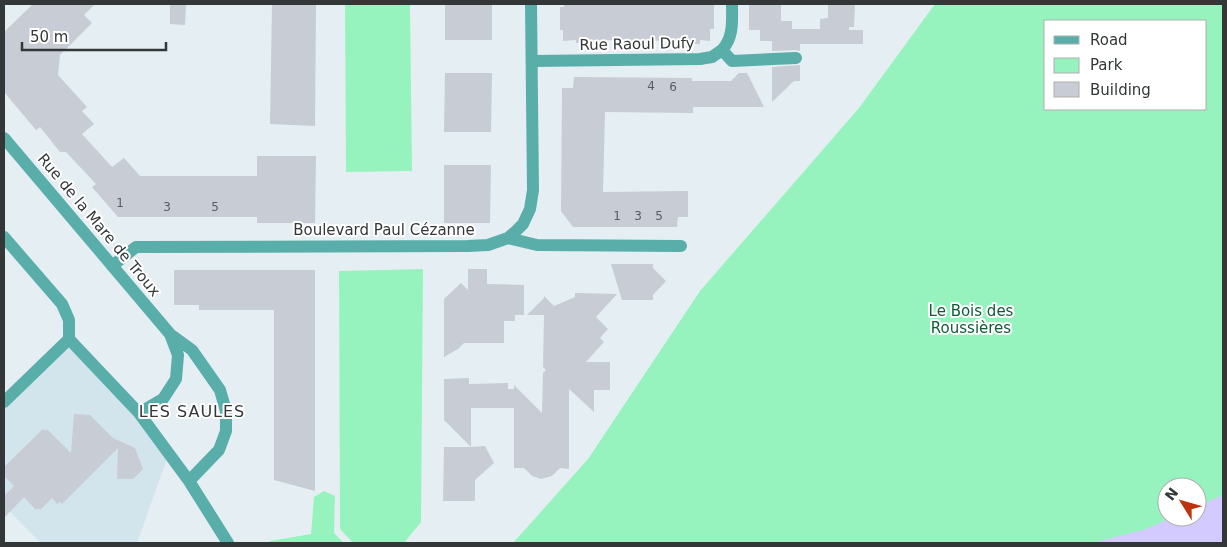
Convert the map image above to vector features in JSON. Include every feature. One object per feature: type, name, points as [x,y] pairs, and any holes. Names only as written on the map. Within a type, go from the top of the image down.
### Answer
[{"type":"street","points":[[508,238],[523,224],[530,209],[533,190],[531,4]]},
{"type":"street","points":[[732,4],[730,40],[722,50],[732,60],[796,58]]},
{"type":"street","name":"Rue Raoul Dufy","points":[[532,61],[700,59],[712,57],[722,50]]},
{"type":"street","name":"Rue de la Mare de Troux","points":[[4,138],[170,334],[192,350],[220,390],[226,411],[226,430],[218,450],[188,481]]},
{"type":"street","points":[[4,237],[62,304],[69,320],[69,339],[138,412],[188,481],[228,543]]},
{"type":"street","points":[[508,238],[537,245],[681,246]]},
{"type":"street","name":"Boulevard Paul Cézanne","points":[[112,266],[136,248],[468,246],[488,245],[508,238]]},
{"type":"street","name":"Rue de la Mare de Troux","points":[[138,412],[163,399],[176,379],[178,356],[170,334]]},
{"type":"street","points":[[4,402],[69,339]]},
{"type":"shaded area","points":[[69,339],[169,453],[137,543],[41,543],[4,506],[4,402]]},
{"type":"shaded area","points":[[1223,495],[1223,543],[1092,543],[1146,529],[1157,524],[1157,527],[1207,527],[1207,502]]},
{"type":"green space","points":[[345,4],[410,4],[412,171],[346,172]]},
{"type":"green space","name":"Le Bois des Roussières","points":[[935,4],[1223,4],[1223,543],[513,543],[588,459],[700,291],[859,108]]},
{"type":"green space","points":[[423,269],[421,522],[404,543],[353,543],[340,529],[339,271]]},
{"type":"green space","points":[[324,491],[335,496],[334,533],[344,543],[269,543],[270,541],[311,534],[314,497]]},
{"type":"building","points":[[33,4],[95,4],[84,15],[92,23],[60,55],[58,75],[87,107],[82,111],[94,124],[82,134],[112,167],[124,158],[140,176],[257,176],[257,156],[316,156],[315,223],[257,223],[257,217],[118,217],[92,187],[96,184],[66,152],[60,152],[40,127],[36,130],[4,92],[4,32]]},
{"type":"building","points":[[170,4],[186,4],[185,25],[170,24]]},
{"type":"building","points":[[272,4],[316,4],[315,126],[270,124]]},
{"type":"building","points":[[445,4],[492,4],[492,40],[445,40]]},
{"type":"building","points":[[564,4],[714,4],[714,29],[710,29],[710,41],[700,40],[700,44],[677,44],[677,41],[598,40],[597,43],[576,43],[576,40],[563,41],[563,30],[560,30],[560,7],[564,7]]},
{"type":"building","points":[[749,4],[781,4],[781,21],[792,21],[792,29],[820,29],[820,19],[828,18],[828,4],[855,4],[854,27],[849,27],[849,30],[863,30],[863,44],[800,44],[800,51],[772,51],[772,41],[760,41],[760,30],[749,30]]},
{"type":"building","points":[[800,65],[800,81],[794,81],[772,102],[772,67]]},
{"type":"building","points":[[445,73],[492,73],[491,132],[444,132]]},
{"type":"building","points":[[739,73],[747,73],[764,107],[693,107],[693,113],[605,112],[603,192],[688,191],[688,217],[678,217],[677,227],[573,227],[561,211],[562,88],[573,88],[574,77],[692,78],[692,81],[731,81]]},
{"type":"building","points":[[444,165],[491,165],[490,223],[444,223]]},
{"type":"building","points":[[611,264],[653,264],[653,268],[666,281],[653,295],[653,300],[622,300]]},
{"type":"building","points":[[468,269],[487,269],[487,284],[524,285],[524,315],[515,315],[515,321],[504,321],[504,343],[464,343],[444,357],[444,299],[461,283],[468,290]]},
{"type":"building","points":[[174,270],[315,270],[315,491],[274,480],[274,310],[199,310],[199,305],[174,305]]},
{"type":"building","points":[[575,293],[617,294],[596,317],[608,329],[600,338],[604,342],[586,362],[610,362],[610,390],[594,390],[594,412],[569,389],[569,469],[560,468],[552,476],[541,479],[532,476],[524,468],[514,468],[514,408],[471,408],[471,447],[444,420],[444,379],[469,378],[469,384],[508,383],[508,389],[514,389],[514,385],[542,413],[543,373],[546,370],[543,367],[544,315],[527,315],[544,296],[554,306],[575,297]]},
{"type":"building","points":[[74,414],[90,415],[113,438],[135,448],[143,469],[133,479],[117,479],[118,448],[62,504],[60,502],[57,504],[52,498],[40,510],[38,508],[36,510],[24,497],[4,518],[4,496],[14,486],[4,476],[4,467],[43,429],[45,431],[47,429],[71,453]]},
{"type":"building","points":[[485,446],[494,463],[475,480],[475,501],[443,501],[444,447]]},
{"type":"district","name":"LES SAULES","points":[[192,411]]}]
